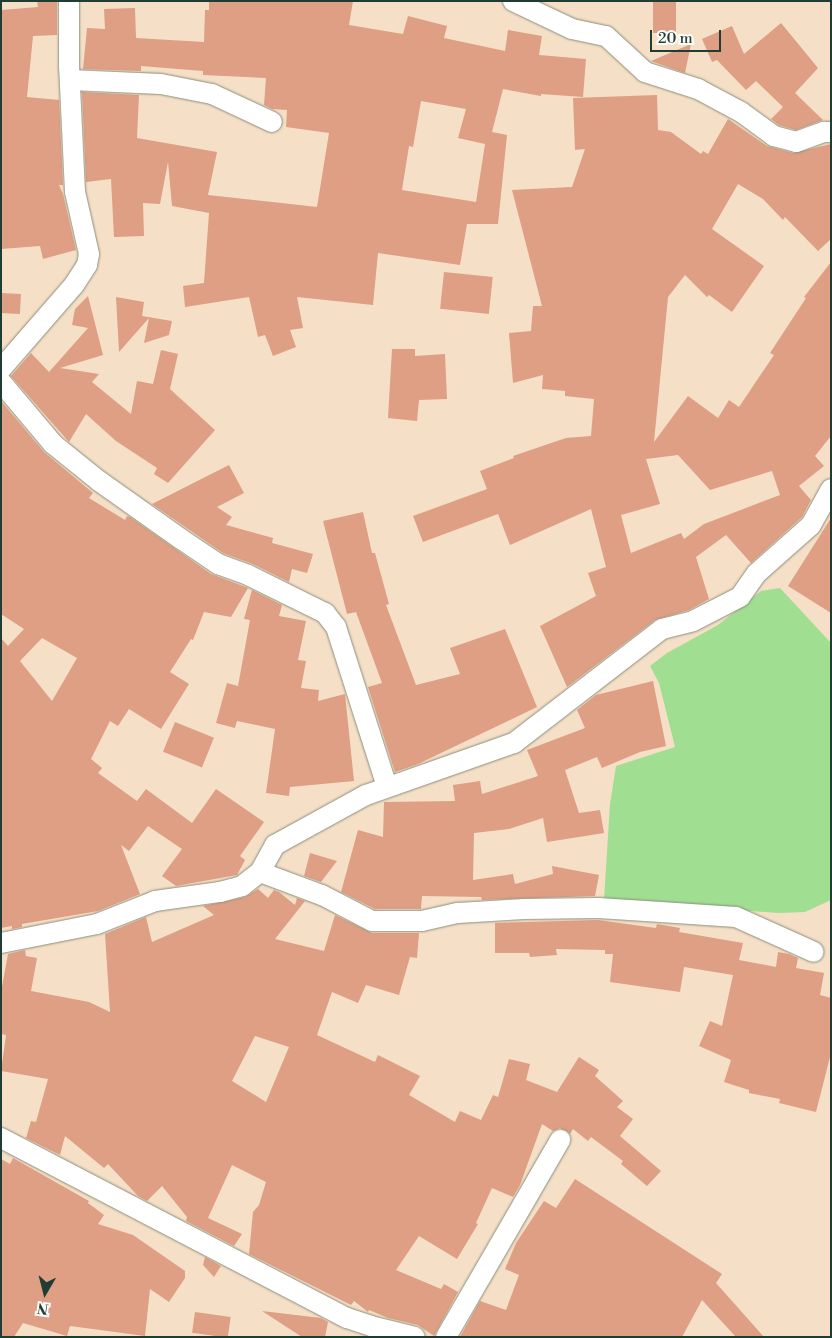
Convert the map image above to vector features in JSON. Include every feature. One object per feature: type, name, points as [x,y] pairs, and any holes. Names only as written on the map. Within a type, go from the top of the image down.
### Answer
[{"type":"street","points":[[1,369],[74,285],[87,265],[88,254],[75,192],[69,1]]},
{"type":"street","points":[[514,1],[572,29],[606,36],[629,55],[645,72],[698,89],[741,112],[774,136],[796,142],[824,132],[831,132]]},
{"type":"street","points":[[70,80],[161,84],[203,92],[272,122]]},
{"type":"street","points":[[1,382],[53,444],[151,518],[218,564],[248,575],[325,613],[336,627],[387,787]]},
{"type":"street","points":[[1,943],[97,924],[154,902],[220,892],[242,886],[260,872],[275,845],[366,795],[514,743],[662,629],[693,621],[740,597],[757,573],[810,525],[831,489]]},
{"type":"street","points":[[260,872],[322,895],[372,921],[422,921],[458,913],[524,910],[598,908],[670,912],[736,917],[814,952]]},
{"type":"street","points":[[1,1138],[347,1318],[415,1337]]},
{"type":"street","points":[[446,1337],[560,1140]]},
{"type":"green space","points":[[780,588],[831,643],[831,900],[805,912],[779,913],[604,900],[610,804],[616,766],[675,747],[659,683],[650,666],[667,653],[718,625],[761,591]]},
{"type":"building","points":[[37,1],[57,1],[57,35],[33,36],[27,97],[59,100],[63,185],[59,185],[63,194],[76,250],[43,259],[40,246],[1,249],[1,10],[38,7]]},
{"type":"building","points":[[209,1],[353,1],[349,25],[403,34],[408,16],[447,26],[444,38],[505,51],[508,30],[542,36],[539,55],[586,59],[583,97],[541,94],[541,96],[503,89],[492,132],[507,135],[498,224],[467,224],[460,265],[378,253],[373,305],[297,297],[303,328],[290,330],[296,347],[273,356],[265,335],[258,337],[249,297],[185,307],[183,286],[204,283],[209,213],[172,206],[168,162],[160,204],[143,203],[144,236],[114,237],[111,179],[86,182],[82,92],[139,95],[137,138],[217,152],[208,195],[317,207],[329,133],[286,127],[287,110],[272,109],[264,105],[266,78],[203,75],[203,71],[141,66],[141,71],[83,69],[87,28],[105,29],[104,9],[135,8],[136,38],[204,42],[205,10],[209,10]],"holes":[[[421,101],[466,109],[458,138],[485,144],[476,202],[402,190],[409,146],[413,147]]]},
{"type":"building","points":[[653,1],[676,1],[676,33],[653,33]]},
{"type":"building","points":[[781,23],[818,68],[795,93],[823,120],[796,130],[779,125],[771,119],[783,107],[756,81],[746,90],[717,60],[712,62],[702,39],[732,26],[744,54]]},
{"type":"building","points":[[691,44],[685,73],[651,61]]},
{"type":"building","points":[[657,95],[658,130],[671,132],[701,154],[703,151],[708,154],[728,119],[767,146],[793,153],[831,144],[831,239],[818,251],[785,217],[783,220],[763,199],[738,184],[712,229],[764,266],[732,312],[709,295],[707,297],[685,275],[668,297],[654,442],[688,396],[718,418],[729,400],[739,407],[774,355],[770,353],[806,298],[804,297],[831,262],[831,436],[815,456],[824,466],[799,486],[811,500],[802,517],[751,563],[726,535],[696,557],[709,599],[689,610],[655,620],[567,687],[540,626],[596,596],[588,573],[606,567],[591,509],[510,545],[498,514],[423,542],[413,516],[487,489],[480,471],[514,458],[513,456],[566,438],[591,436],[594,399],[565,396],[565,391],[542,389],[543,375],[513,383],[509,333],[531,331],[533,306],[542,306],[512,190],[572,187],[585,149],[575,150],[573,98]],"holes":[[[678,455],[710,490],[772,471],[780,495],[704,524],[684,539],[681,533],[631,553],[621,515],[660,504],[646,459]]]},
{"type":"building","points":[[444,272],[493,277],[489,314],[440,309]]},
{"type":"building","points":[[1,293],[21,294],[20,314],[1,313]]},
{"type":"building","points":[[88,296],[103,355],[60,368],[99,374],[92,382],[131,414],[137,381],[153,384],[161,350],[178,354],[170,389],[215,430],[168,483],[154,474],[157,468],[116,441],[86,414],[69,442],[11,376],[31,353],[49,372],[88,328],[72,325],[75,309]]},
{"type":"building","points":[[116,297],[144,302],[142,316],[172,321],[169,335],[144,343],[149,318],[119,352]]},
{"type":"building","points":[[392,349],[415,349],[415,356],[445,354],[447,399],[419,400],[417,421],[388,418]]},
{"type":"building","points":[[1,401],[44,452],[93,493],[89,498],[125,520],[127,516],[130,517],[211,574],[248,588],[231,617],[204,612],[193,640],[191,639],[170,672],[189,684],[161,729],[129,709],[118,726],[110,721],[91,759],[102,768],[98,773],[137,801],[146,789],[192,823],[216,789],[264,822],[240,856],[245,860],[237,875],[176,886],[162,876],[182,849],[148,826],[129,851],[121,845],[140,894],[98,911],[22,924],[22,927],[12,929],[12,926],[1,928],[1,638],[8,646],[24,629],[1,614]],"holes":[[[42,638],[77,658],[52,701],[20,661]]]},
{"type":"building","points":[[229,465],[244,493],[217,507],[232,517],[226,525],[273,538],[272,543],[313,554],[307,573],[292,569],[289,582],[253,564],[223,553],[152,504]]},
{"type":"building","points":[[363,512],[372,553],[375,553],[389,604],[386,605],[416,685],[460,674],[450,648],[505,629],[537,707],[418,764],[395,772],[368,687],[382,683],[356,612],[347,614],[323,521]]},
{"type":"building","points":[[831,518],[831,613],[788,586]]},
{"type":"building","points":[[252,590],[282,605],[279,616],[306,621],[298,660],[306,661],[301,688],[319,690],[318,701],[345,694],[354,781],[290,787],[289,796],[266,793],[275,729],[237,721],[235,728],[216,723],[227,683],[238,686],[250,620],[244,619]]},
{"type":"building","points":[[653,681],[666,746],[640,752],[602,768],[597,757],[565,770],[579,813],[600,810],[604,833],[547,842],[543,818],[509,829],[474,833],[473,880],[513,874],[515,884],[553,874],[552,866],[599,875],[595,896],[482,900],[481,897],[422,896],[421,909],[375,909],[341,892],[358,830],[383,837],[384,802],[455,801],[453,785],[480,781],[482,794],[538,776],[527,750],[585,728],[577,710],[596,695]]},
{"type":"building","points":[[175,722],[214,738],[202,767],[163,752]]},
{"type":"building","points":[[310,853],[337,861],[321,882],[304,876]]},
{"type":"building","points":[[258,889],[268,898],[274,890],[295,905],[297,898],[305,901],[275,939],[324,951],[335,915],[372,933],[419,933],[417,958],[410,957],[399,995],[366,985],[358,1003],[332,992],[317,1035],[375,1062],[378,1055],[420,1076],[409,1095],[455,1122],[460,1111],[481,1120],[493,1095],[498,1097],[509,1059],[530,1064],[526,1080],[557,1092],[579,1057],[599,1070],[595,1076],[623,1101],[617,1107],[633,1119],[620,1136],[661,1171],[647,1186],[621,1164],[623,1161],[591,1137],[588,1141],[573,1129],[570,1134],[560,1128],[553,1131],[542,1124],[520,1185],[513,1197],[492,1188],[476,1223],[478,1224],[457,1259],[419,1236],[396,1270],[441,1289],[444,1284],[458,1292],[434,1336],[418,1325],[388,1318],[369,1310],[368,1312],[354,1301],[351,1305],[249,1254],[253,1212],[259,1205],[266,1182],[232,1165],[208,1218],[242,1234],[234,1246],[186,1221],[187,1217],[162,1186],[147,1201],[138,1196],[108,1164],[104,1168],[65,1136],[60,1155],[26,1138],[31,1121],[36,1122],[48,1079],[1,1071],[6,1035],[1,1034],[1,992],[8,954],[25,950],[26,956],[37,958],[31,991],[89,1002],[110,1012],[105,934],[146,917],[152,942],[214,915],[203,906],[245,897]],"holes":[[[255,1036],[289,1047],[266,1102],[232,1081]]]},
{"type":"building","points":[[598,920],[656,928],[657,924],[680,928],[679,932],[743,943],[739,960],[776,967],[778,952],[798,958],[796,968],[824,973],[820,995],[831,998],[831,1053],[816,1112],[779,1103],[780,1099],[749,1093],[749,1090],[724,1082],[731,1060],[699,1046],[710,1021],[722,1026],[733,975],[684,967],[680,992],[610,982],[613,954],[605,954],[605,950],[556,949],[557,955],[530,957],[529,953],[495,953],[495,923]]},
{"type":"building","points":[[13,1158],[89,1201],[88,1203],[104,1215],[98,1224],[133,1235],[185,1271],[185,1278],[169,1302],[150,1289],[145,1336],[70,1326],[67,1336],[23,1323],[14,1337],[1,1337],[1,1159],[10,1164]]},
{"type":"building","points":[[575,1179],[722,1274],[716,1283],[764,1337],[736,1337],[702,1300],[682,1337],[460,1337],[480,1301],[506,1310],[519,1275],[505,1269],[516,1243],[544,1201],[556,1208]]},
{"type":"building","points":[[205,1257],[221,1266],[214,1277],[203,1265]]},
{"type":"building","points":[[262,1311],[321,1318],[328,1322],[325,1337],[302,1337]]},
{"type":"building","points":[[195,1312],[231,1317],[228,1337],[192,1333]]}]
